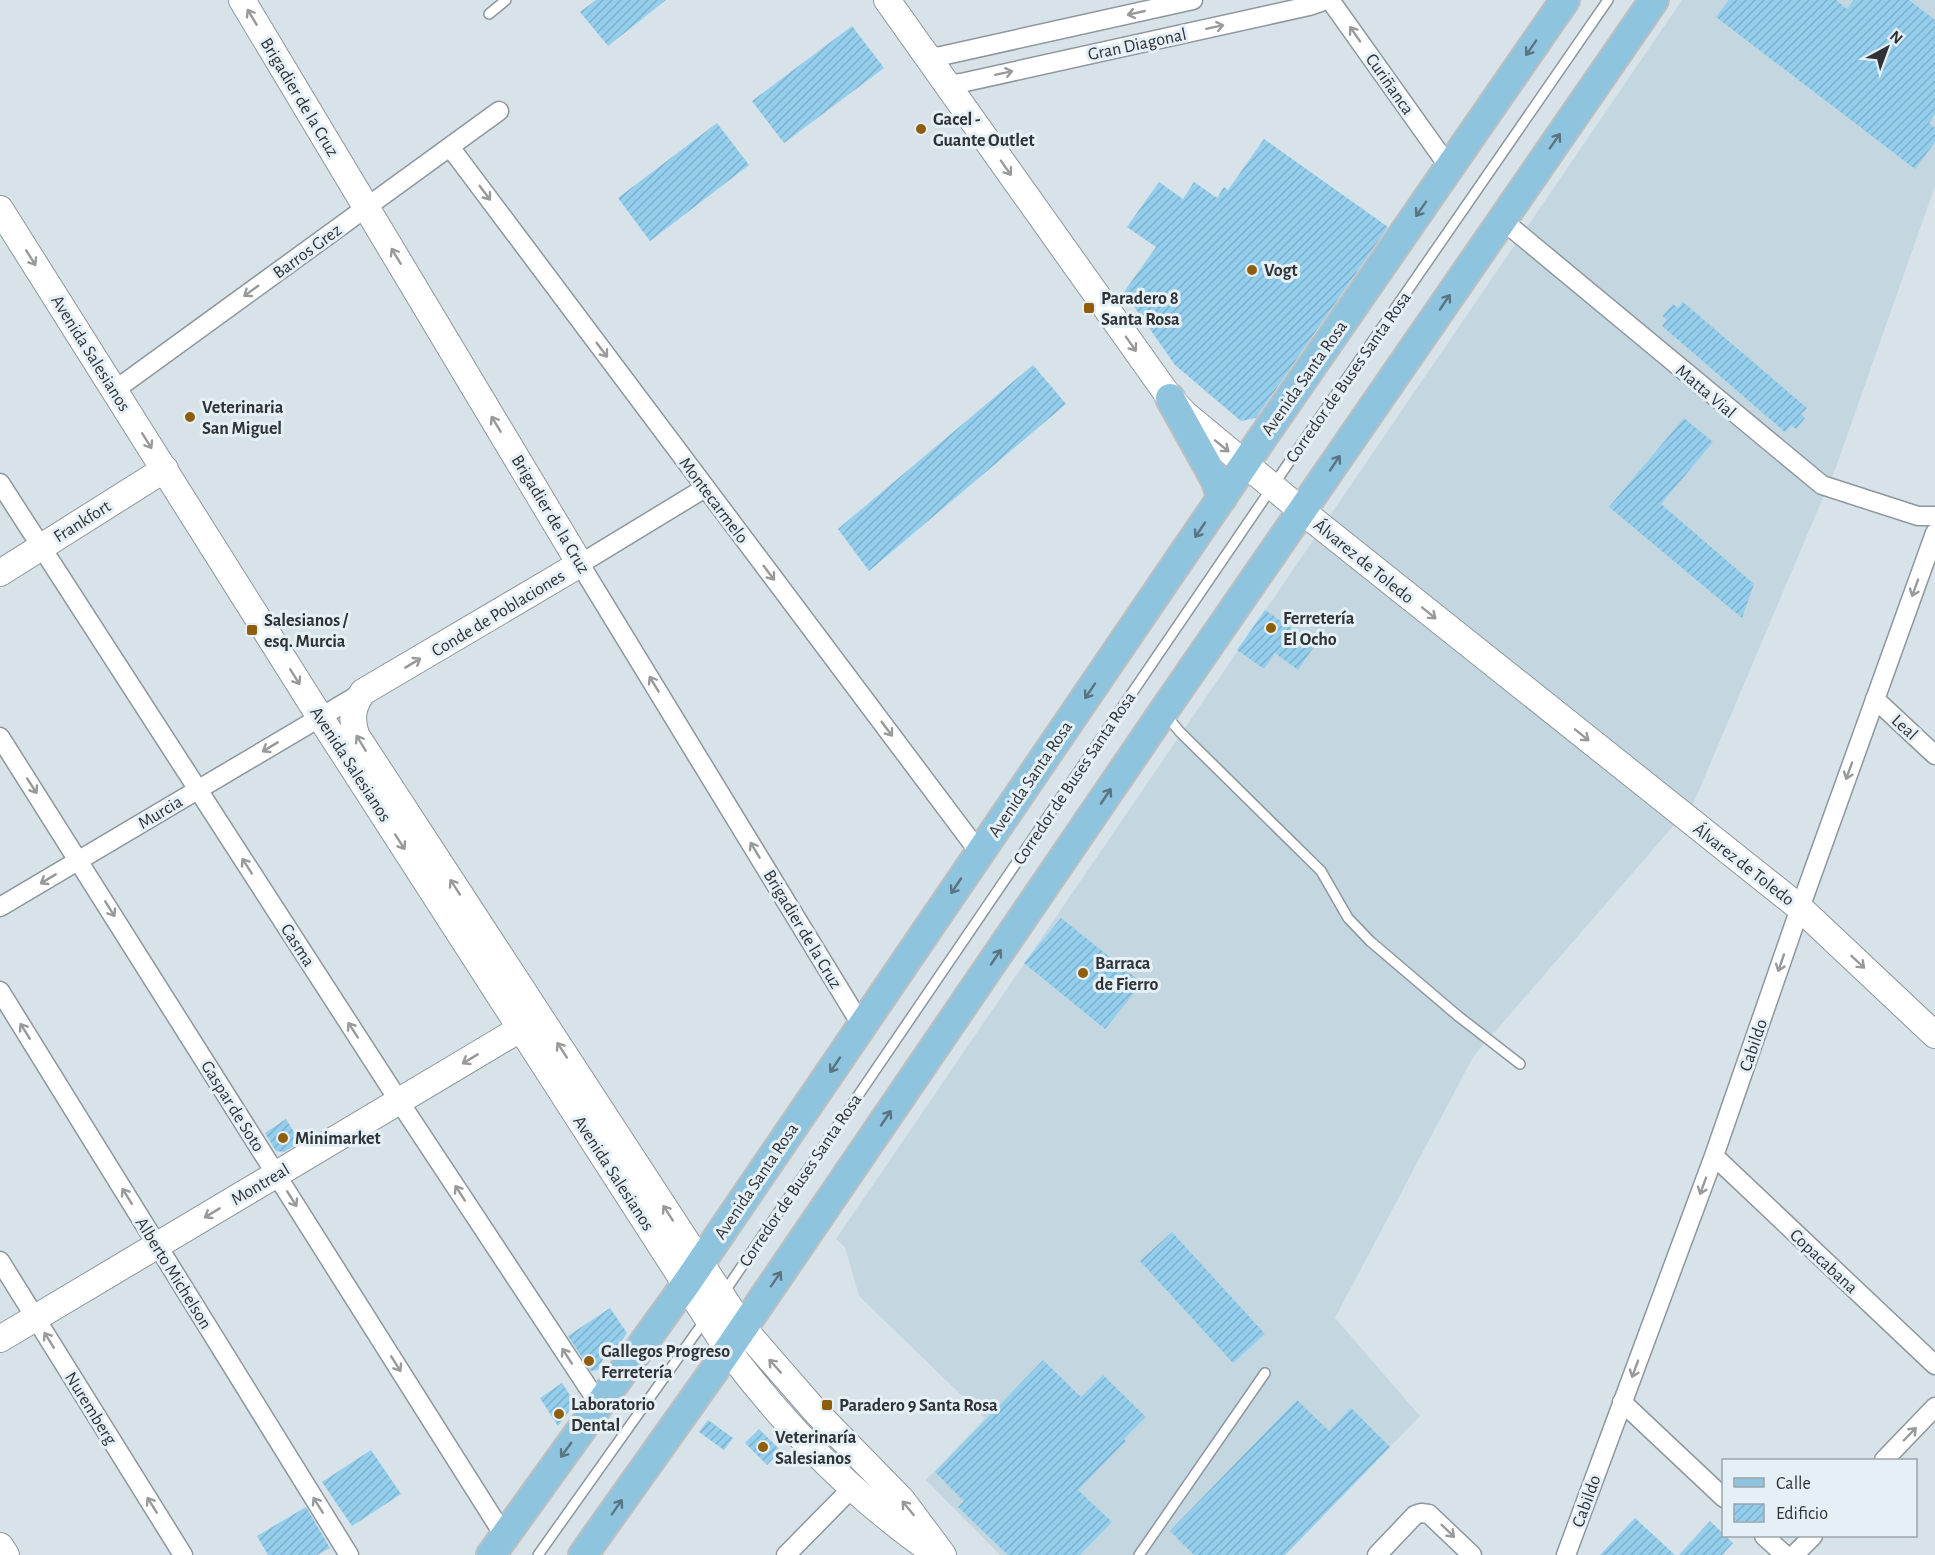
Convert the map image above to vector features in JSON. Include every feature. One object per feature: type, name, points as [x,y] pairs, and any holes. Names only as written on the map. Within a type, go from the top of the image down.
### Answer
[{"type":"main road","name":"Brigadier de la Cruz","points":[[242,0],[580,564]]},
{"type":"main road","name":"Álvarez de Toledo","points":[[887,0],[1170,398],[1199,427],[1800,908],[1935,1035]]},
{"type":"main road","points":[[583,1555],[736,1339],[1163,712],[1654,0]]},
{"type":"main road","name":"Avenida Santa Rosa","points":[[498,1546],[693,1273],[1449,167],[1554,9]]},
{"type":"main road","name":"Avenida Salesianos","points":[[0,209],[320,717],[520,1029],[693,1273],[736,1339]]},
{"type":"main road","points":[[1170,398],[1215,479],[1222,498]]},
{"type":"main road","name":"Frankfort","points":[[0,573],[165,469]]},
{"type":"main road","name":"Conde de Poblaciones","points":[[363,692],[580,564]]},
{"type":"main road","name":"Avenida Salesianos","points":[[363,692],[356,702],[352,718],[361,742],[693,1273]]},
{"type":"main road","name":"Montreal","points":[[0,1339],[520,1029]]},
{"type":"main road","points":[[736,1339],[781,1417],[852,1488],[908,1534],[938,1555]]},
{"type":"main road","points":[[736,1339],[759,1348],[817,1413],[902,1500],[943,1555]]},
{"type":"main road","points":[[0,1546],[6,1555]]},
{"type":"street","name":"Gran Diagonal","points":[[928,57],[1193,0]]},
{"type":"street","name":"Gran Diagonal","points":[[947,85],[1328,0]]},
{"type":"street","name":"Curiñanca","points":[[1328,0],[1449,167]]},
{"type":"street","name":"Barros Grez","points":[[115,390],[499,111]]},
{"type":"street","name":"Montecarmelo","points":[[450,147],[979,852]]},
{"type":"street","name":"Matta Vial","points":[[1501,219],[1816,481],[1836,491],[1918,516],[1935,516]]},
{"type":"street","name":"Casma","points":[[0,483],[399,1101],[599,1404]]},
{"type":"street","name":"Conde de Poblaciones","points":[[580,564],[705,488]]},
{"type":"street","name":"Cabildo","points":[[1566,1555],[1714,1156],[1800,908],[1935,533]]},
{"type":"street","name":"Brigadier de la Cruz","points":[[580,564],[862,1026]]},
{"type":"street","name":"Conde de Poblaciones","points":[[320,717],[363,692]]},
{"type":"street","name":"Leal","points":[[1875,699],[1935,756]]},
{"type":"street","name":"Murcia","points":[[0,907],[320,717]]},
{"type":"street","name":"Gaspar de Soto","points":[[0,737],[276,1174],[498,1546]]},
{"type":"street","name":"Alberto Michelson","points":[[0,991],[349,1555]]},
{"type":"street","name":"Copacabana","points":[[1714,1156],[1935,1365]]},
{"type":"street","name":"Nuremberg","points":[[0,1261],[183,1555]]},
{"type":"street","points":[[1622,1402],[1722,1496]]},
{"type":"street","points":[[1886,1459],[1935,1407]]},
{"type":"street","points":[[786,1555],[852,1488]]},
{"type":"street","points":[[1377,1555],[1415,1515],[1421,1513],[1430,1514],[1472,1555]]},
{"type":"street","points":[[1765,1537],[1785,1555]]},
{"type":"street","points":[[1794,1555],[1812,1537]]},
{"type":"lane","points":[[489,14],[506,0]]},
{"type":"lane","name":"Corredor de Buses Santa Rosa","points":[[537,1555],[715,1306],[1608,0]]},
{"type":"lane","points":[[1163,712],[1321,871],[1348,918],[1370,941],[1458,1016],[1520,1064]]},
{"type":"lane","points":[[1139,1555],[1265,1373]]},
{"type":"shaded area","points":[[1682,0],[1935,0],[1935,186],[1836,467],[1694,802],[1473,1057],[1335,1318],[1420,1416],[1285,1555],[1000,1555],[926,1480],[985,1418],[859,1296],[845,1247],[836,1239]]},
{"type":"building","points":[[596,0],[666,0],[608,46],[580,12]]},
{"type":"building","points":[[1729,0],[1836,0],[1847,9],[1854,0],[1909,0],[1935,20],[1935,115],[1929,123],[1935,128],[1935,142],[1915,169],[1716,17]]},
{"type":"building","points":[[852,26],[884,68],[784,143],[752,101]]},
{"type":"building","points":[[717,123],[749,165],[650,241],[618,198]]},
{"type":"building","name":"Vogt","points":[[1264,139],[1388,227],[1256,418],[1241,421],[1175,365],[1124,292],[1156,247],[1127,227],[1159,182],[1183,199],[1194,182],[1217,198],[1224,187],[1228,190]]},
{"type":"building","points":[[1683,302],[1807,408],[1801,414],[1805,418],[1796,429],[1791,425],[1785,432],[1662,326],[1667,319],[1662,316],[1673,304],[1678,308]]},
{"type":"building","points":[[1033,365],[1066,404],[869,571],[838,529]]},
{"type":"building","points":[[1684,418],[1713,442],[1661,504],[1754,584],[1742,618],[1609,507]]},
{"type":"building","name":"Ferretería El Ocho","points":[[1265,610],[1315,645],[1298,670],[1275,653],[1264,669],[1237,650]]},
{"type":"building","name":"Barraca de Fierro","points":[[1061,918],[1142,983],[1105,1029],[1024,963]]},
{"type":"building","name":"Minimarket","points":[[286,1119],[300,1142],[284,1152],[276,1151],[265,1133]]},
{"type":"building","points":[[1172,1232],[1265,1334],[1233,1363],[1140,1261]]},
{"type":"building","points":[[610,1308],[627,1333],[613,1353],[605,1355],[598,1370],[591,1371],[568,1336]]},
{"type":"building","points":[[1043,1360],[1081,1397],[1103,1375],[1146,1417],[1078,1490],[1112,1522],[1080,1555],[1008,1555],[958,1507],[964,1501],[935,1472]]},
{"type":"building","name":"Laboratorio Dental","points":[[562,1383],[575,1403],[558,1426],[540,1398]]},
{"type":"building","points":[[1297,1400],[1329,1431],[1351,1408],[1390,1447],[1285,1555],[1194,1555],[1170,1531]]},
{"type":"building","points":[[708,1420],[733,1438],[724,1450],[699,1432]]},
{"type":"building","name":"Veterinaría Salesianos","points":[[759,1429],[781,1451],[767,1465],[745,1443]]},
{"type":"building","points":[[371,1450],[401,1494],[352,1526],[322,1482]]},
{"type":"building","points":[[306,1507],[330,1548],[317,1555],[268,1555],[257,1536]]},
{"type":"building","points":[[1635,1518],[1675,1555],[1600,1555]]},
{"type":"building","points":[[1710,1521],[1722,1532],[1722,1537],[1727,1537],[1733,1543],[1722,1555],[1679,1555]]},
{"type":"place","name":"Gacel - Guante Outlet","points":[[921,129]]},
{"type":"place","name":"Vogt","points":[[1252,270]]},
{"type":"place","name":"Paradero 8 Santa Rosa","points":[[1089,308]]},
{"type":"place","name":"Veterinaria San Miguel","points":[[190,417]]},
{"type":"place","name":"Ferretería El Ocho","points":[[1271,628]]},
{"type":"place","name":"Salesianos / esq. Murcia","points":[[252,630]]},
{"type":"place","name":"Barraca de Fierro","points":[[1083,973]]},
{"type":"place","name":"Minimarket","points":[[283,1138]]},
{"type":"place","name":"Gallegos Progreso Ferretería","points":[[589,1361]]},
{"type":"place","name":"Paradero 9 Santa Rosa","points":[[827,1405]]},
{"type":"place","name":"Laboratorio Dental","points":[[559,1414]]},
{"type":"place","name":"Veterinaría Salesianos","points":[[763,1447]]}]
